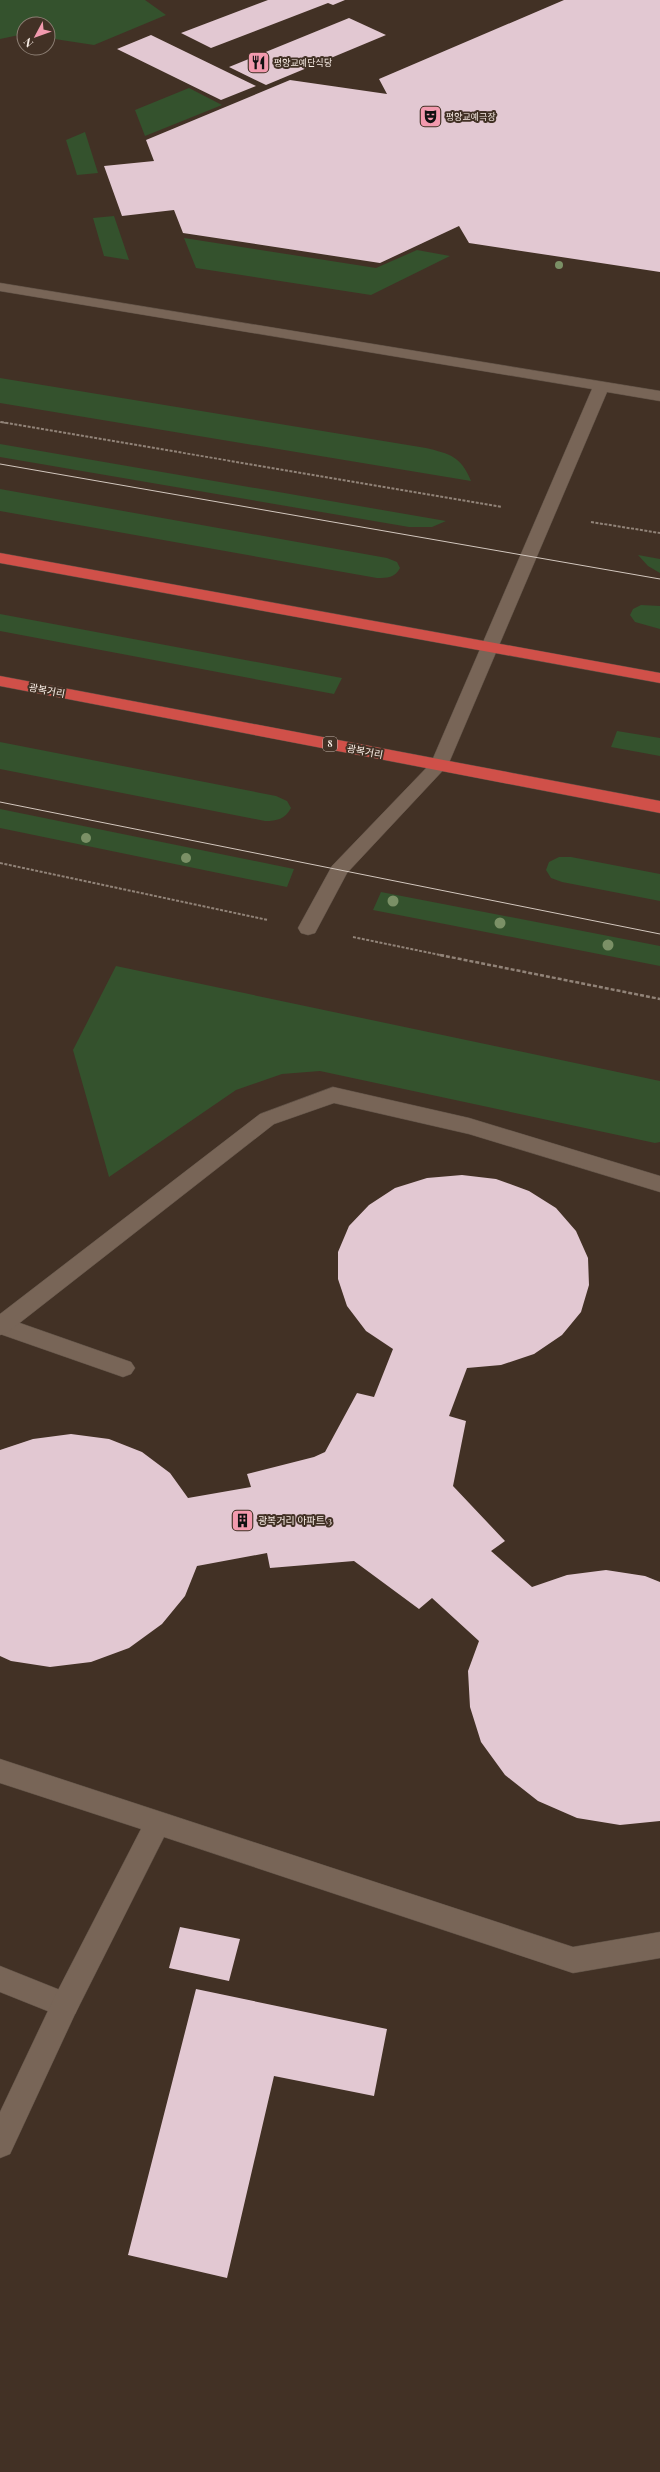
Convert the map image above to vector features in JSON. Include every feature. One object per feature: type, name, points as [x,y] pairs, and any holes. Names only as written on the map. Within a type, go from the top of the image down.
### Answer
[{"type":"highway","points":[[0,558],[660,678]]},
{"type":"highway","name":"광복거리","points":[[0,681],[660,807]]},
{"type":"street","points":[[0,287],[660,396]]},
{"type":"street","points":[[308,928],[339,870],[439,765],[601,387]]},
{"type":"street","points":[[0,1326],[267,1119],[332,1095],[469,1126],[660,1184]]},
{"type":"street","points":[[0,1326],[123,1368]]},
{"type":"street","points":[[0,1770],[573,1960],[660,1945]]},
{"type":"street","points":[[0,2144],[65,2005],[158,1823]]},
{"type":"street","points":[[0,1979],[65,2005]]},
{"type":"path","points":[[0,422],[660,534]]},
{"type":"green space","points":[[0,0],[145,0],[166,15],[94,45],[56,39],[56,16],[16,16],[16,36],[0,39]]},
{"type":"green space","points":[[189,88],[222,105],[145,136],[135,110]]},
{"type":"green space","points":[[85,132],[98,173],[77,175],[66,140]]},
{"type":"green space","points":[[114,216],[129,260],[104,256],[93,218]]},
{"type":"green space","points":[[184,238],[376,268],[417,250],[450,256],[371,295],[196,268]]},
{"type":"green space","points":[[0,378],[426,448],[454,457],[463,466],[471,481],[0,403]]},
{"type":"green space","points":[[0,444],[446,521],[432,527],[409,527],[0,457]]},
{"type":"green space","points":[[0,489],[387,558],[397,562],[400,568],[393,576],[377,578],[0,511]]},
{"type":"green space","points":[[638,555],[660,559],[660,573],[648,566]]},
{"type":"green space","points":[[641,605],[660,606],[660,629],[635,622],[630,615],[633,609]]},
{"type":"green space","points":[[0,614],[342,678],[334,694],[0,631]]},
{"type":"green space","points":[[617,731],[660,738],[660,756],[611,747]]},
{"type":"green space","points":[[0,742],[276,796],[287,801],[291,808],[286,815],[280,819],[265,821],[0,769]]},
{"type":"green space","points":[[0,809],[294,869],[287,887],[0,828]]},
{"type":"green space","points":[[559,857],[571,857],[660,874],[660,901],[562,882],[551,878],[546,870],[549,862]]},
{"type":"green space","points":[[381,892],[660,946],[660,966],[373,910]]},
{"type":"green space","points":[[116,966],[660,1081],[660,1142],[655,1143],[320,1071],[282,1074],[236,1090],[109,1177],[73,1050]]},
{"type":"building","points":[[268,0],[345,0],[333,5],[328,3],[211,48],[181,33]]},
{"type":"building","name":"평양교예극장","points":[[564,0],[660,0],[660,272],[469,243],[459,226],[380,263],[183,233],[174,210],[122,216],[104,166],[154,161],[146,140],[290,80],[387,94],[379,79]]},
{"type":"building","points":[[349,18],[386,35],[266,85],[229,67]]},
{"type":"building","points":[[151,35],[256,86],[221,100],[117,49]]},
{"type":"building","name":"광복거리 아파트 3","points":[[462,1175],[496,1179],[529,1191],[556,1208],[576,1231],[588,1258],[589,1285],[581,1312],[562,1335],[534,1354],[501,1365],[467,1368],[449,1416],[466,1421],[453,1486],[505,1541],[491,1551],[532,1587],[567,1575],[606,1570],[645,1576],[660,1582],[660,1821],[620,1825],[577,1818],[538,1801],[505,1775],[481,1742],[470,1707],[468,1671],[479,1641],[432,1598],[419,1609],[354,1561],[270,1568],[267,1553],[197,1566],[185,1596],[162,1624],[129,1648],[91,1662],[50,1667],[11,1661],[0,1656],[0,1450],[33,1439],[71,1434],[109,1439],[142,1452],[170,1473],[188,1498],[251,1487],[247,1474],[314,1457],[325,1452],[357,1393],[374,1397],[393,1349],[366,1331],[347,1306],[338,1279],[338,1252],[349,1226],[369,1205],[395,1188],[427,1178]]},
{"type":"building","points":[[180,1927],[240,1939],[229,1981],[169,1968]]},
{"type":"building","points":[[196,1989],[387,2029],[374,2096],[274,2076],[227,2278],[128,2255]]},
{"type":"tram line","points":[[0,464],[660,579]]},
{"type":"tram line","points":[[0,802],[660,934]]},
{"type":"place","name":"평양교예단식당","points":[[259,63]]},
{"type":"place","name":"평양교예극장","points":[[431,117]]},
{"type":"place","name":"광복거리 아파트 3","points":[[242,1520]]}]
